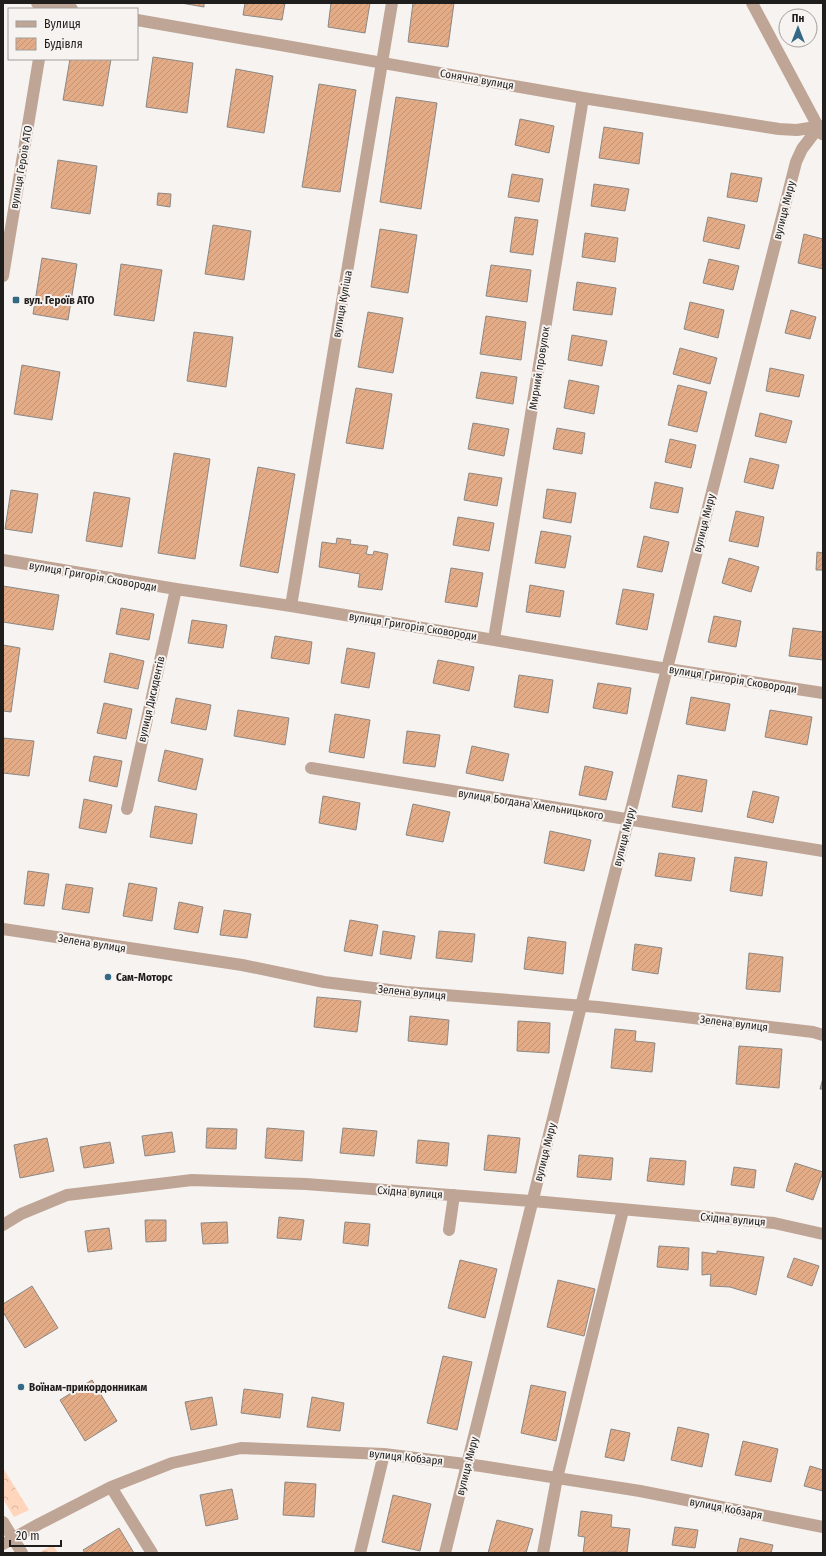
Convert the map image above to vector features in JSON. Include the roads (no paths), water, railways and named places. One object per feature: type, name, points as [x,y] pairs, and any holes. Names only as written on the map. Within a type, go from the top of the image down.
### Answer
[{"type":"street","name":"вулиця Куліша","points":[[291,606],[392,3]]},
{"type":"street","points":[[752,3],[821,130]]},
{"type":"street","points":[[45,5],[65,8]]},
{"type":"street","name":"Сонячна вулиця","points":[[138,20],[583,98],[779,129],[821,130]]},
{"type":"street","name":"вулиця Героїв АТО","points":[[3,276],[39,60]]},
{"type":"street","name":"Мирний провулок","points":[[494,639],[583,98]]},
{"type":"street","name":"вулиця Миру","points":[[445,1553],[666,669],[796,162],[802,149],[821,130]]},
{"type":"street","name":"вулиця Григорія Сковороди","points":[[3,560],[494,639],[666,669],[823,693]]},
{"type":"street","name":"вулиця Дисидентів","points":[[127,809],[176,589]]},
{"type":"street","name":"вулиця Богдана Хмельницького","points":[[311,768],[823,851]]},
{"type":"street","name":"Зелена вулиця","points":[[3,929],[242,965],[331,983],[406,992],[581,1006],[798,1030],[823,1035]]},
{"type":"street","name":"Східна вулиця","points":[[3,1225],[21,1214],[67,1195],[192,1180],[306,1184],[532,1201],[774,1223],[823,1234]]},
{"type":"street","points":[[449,1230],[454,1195]]},
{"type":"street","points":[[543,1553],[558,1478],[623,1210]]},
{"type":"street","name":"вулиця Кобзаря","points":[[8,1542],[38,1524],[111,1487],[172,1464],[241,1448],[384,1454],[468,1464],[640,1491],[823,1527]]},
{"type":"street","points":[[360,1553],[384,1454]]},
{"type":"street","points":[[111,1487],[152,1553]]},
{"type":"street","points":[[3,1522],[8,1542],[22,1553]]},
{"type":"place","name":"вул. Героїв АТО","points":[[16,300]]},
{"type":"place","name":"Сам-Моторс","points":[[108,977]]},
{"type":"place","name":"Воїнам-прикордонникам","points":[[21,1387]]}]
